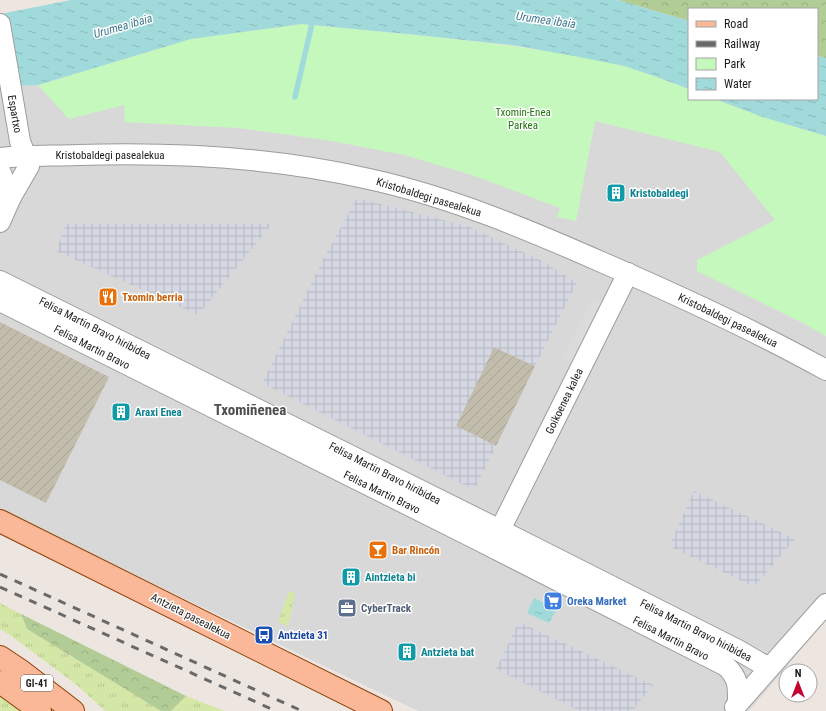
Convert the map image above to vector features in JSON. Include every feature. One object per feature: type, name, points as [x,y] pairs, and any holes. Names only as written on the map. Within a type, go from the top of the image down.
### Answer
[{"type":"main road","name":"Antzieta pasealekua","points":[[0,521],[381,711]]},
{"type":"main road","name":"GI-41","points":[[0,657],[21,671],[73,711]]},
{"type":"main road","name":"GI-41","points":[[0,682],[40,711]]},
{"type":"street","name":"Espartxo","points":[[0,24],[20,141],[29,166],[11,196]]},
{"type":"street","name":"Kristobaldegi pasealekua","points":[[0,158],[25,155],[143,154],[199,156],[257,161],[338,172],[426,194],[471,208],[549,238],[711,310],[781,345],[826,370]]},
{"type":"street","points":[[0,171],[11,196],[0,222]]},
{"type":"street","name":"Goikoenea kalea","points":[[500,530],[628,273]]},
{"type":"street","name":"Felisa Martin Bravo hiribidea","points":[[0,281],[500,530],[736,649],[769,668]]},
{"type":"street","name":"Felisa Martin Bravo","points":[[0,301],[726,666],[734,674],[738,682],[735,707]]},
{"type":"street","points":[[735,707],[826,604]]},
{"type":"shaded area","points":[[38,85],[688,89],[688,100],[718,100],[826,136],[826,620],[790,663],[778,663],[778,677],[749,711],[418,711],[0,510],[0,87]]},
{"type":"shaded area","points":[[357,198],[470,227],[544,262],[577,283],[535,366],[494,347],[456,426],[496,446],[474,490],[262,383],[326,254]]},
{"type":"shaded area","points":[[66,224],[272,224],[198,315],[56,251]]},
{"type":"shaded area","points":[[594,297],[605,302],[575,363],[564,357]]},
{"type":"shaded area","points":[[0,322],[109,377],[46,503],[0,480]]},
{"type":"shaded area","points":[[494,347],[535,366],[496,446],[456,426]]},
{"type":"shaded area","points":[[694,491],[795,539],[754,587],[669,546]]},
{"type":"shaded area","points":[[519,622],[653,685],[632,711],[580,711],[496,669]]},
{"type":"green space","points":[[618,0],[826,0],[826,58],[818,56],[818,8],[688,8],[688,21]]},
{"type":"green space","name":"Txomin-Enea Parkea","points":[[302,24],[480,42],[552,52],[588,58],[640,71],[688,89],[688,100],[718,100],[763,117],[826,136],[826,336],[801,322],[697,271],[697,260],[775,220],[720,152],[595,121],[576,221],[557,217],[560,208],[475,176],[404,155],[326,140],[238,128],[125,122],[124,105],[69,119],[38,85],[191,39]]},
{"type":"green space","points":[[289,591],[295,593],[288,626],[278,622]]},
{"type":"green space","points":[[0,603],[21,614],[27,629],[161,711],[105,711],[78,686],[0,629]]},
{"type":"green space","points":[[21,614],[186,696],[171,711],[161,711],[27,629]]},
{"type":"green space","points":[[0,696],[20,711],[0,711]]},
{"type":"green space","points":[[186,696],[225,711],[171,711]]},
{"type":"water","name":"Urumea ibaia","points":[[71,0],[618,0],[688,21],[688,89],[624,66],[518,46],[302,24],[191,39],[38,85],[0,87],[0,14]]},
{"type":"water","points":[[818,56],[826,58],[826,136],[763,117],[718,100],[818,100]]},
{"type":"water","points":[[534,598],[557,609],[549,623],[527,613]]},
{"type":"waterway","points":[[295,97],[312,19]]},
{"type":"railway","points":[[0,574],[302,711]]},
{"type":"railway","points":[[0,587],[276,711]]},
{"type":"place","name":"Kristobaldegi","points":[[616,193]]},
{"type":"place","name":"Txomin berria","points":[[108,297]]},
{"type":"place","name":"Araxi Enea","points":[[121,412]]},
{"type":"place","name":"Bar Rincón","points":[[378,550]]},
{"type":"place","name":"Aintzieta bi","points":[[351,577]]},
{"type":"place","name":"Oreka Market","points":[[553,601]]},
{"type":"place","name":"CyberTrack","points":[[347,608]]},
{"type":"place","name":"Antzieta 31","points":[[264,635]]},
{"type":"place","name":"Antzieta bat","points":[[407,652]]},
{"type":"district","name":"Txomiñenea","points":[[250,410]]}]
